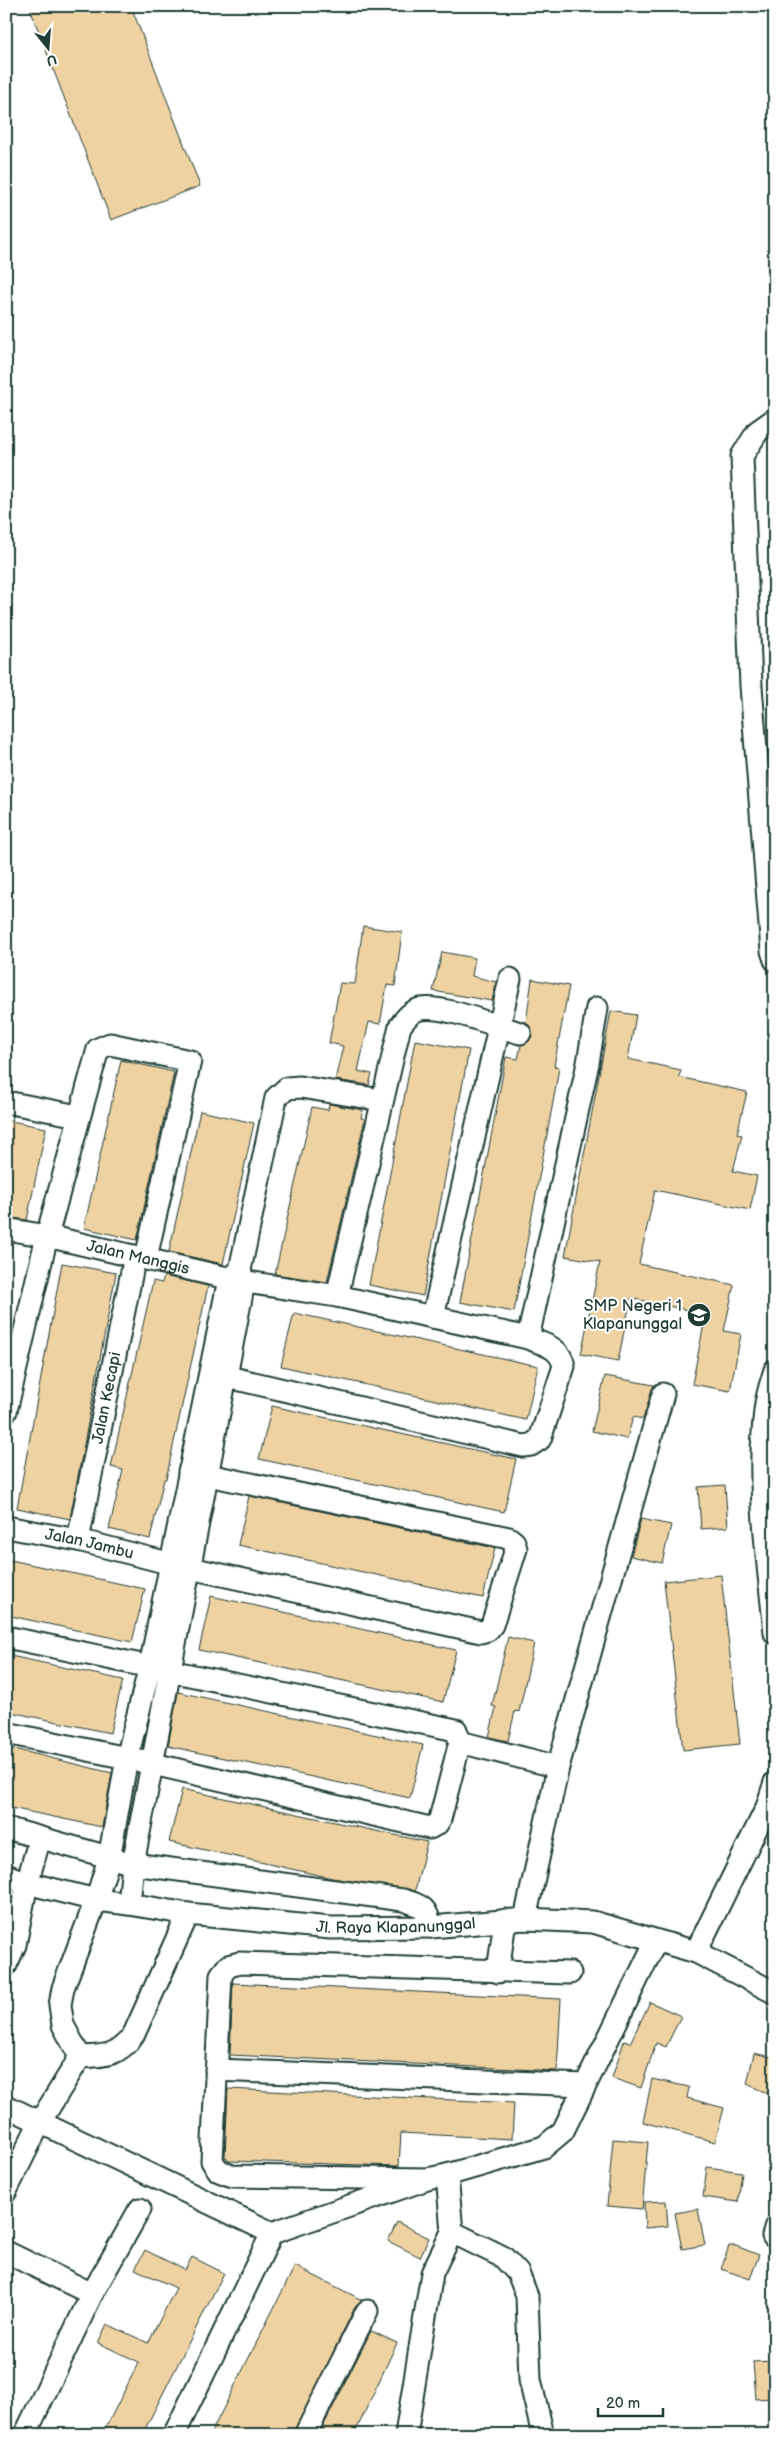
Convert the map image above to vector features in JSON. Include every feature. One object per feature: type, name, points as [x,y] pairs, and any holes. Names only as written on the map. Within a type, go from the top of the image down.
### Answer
[{"type":"street","points":[[775,419],[758,431],[742,456],[751,686],[772,951],[775,960]]},
{"type":"street","points":[[433,1316],[510,979]]},
{"type":"street","points":[[528,1338],[588,1063],[597,1008]]},
{"type":"street","points":[[337,1296],[400,1026],[407,1017],[419,1009],[443,1011],[520,1033]]},
{"type":"street","name":"Jalan Kecapi","points":[[78,1116],[98,1049],[105,1045],[190,1061],[140,1257],[78,1540]]},
{"type":"street","points":[[129,1904],[133,1864],[152,1766],[160,1668],[238,1277],[276,1098],[287,1088],[300,1087],[382,1100]]},
{"type":"street","points":[[6,1102],[78,1116],[47,1236],[6,1411]]},
{"type":"street","name":"Jalan Manggis","points":[[6,1229],[433,1316],[528,1338],[556,1350],[562,1356],[564,1366],[540,1439],[532,1445],[523,1446],[219,1375]]},
{"type":"street","points":[[775,1370],[765,1410],[762,1458],[762,1500],[775,1633]]},
{"type":"street","points":[[498,1972],[515,1920],[663,1394]]},
{"type":"street","name":"Jalan Jambu","points":[[6,1527],[78,1540],[481,1632],[488,1630],[492,1626],[516,1549],[514,1542],[509,1538],[199,1473]]},
{"type":"street","points":[[6,1637],[456,1730],[460,1742],[440,1819],[430,1828],[152,1766],[128,1758],[6,1733]]},
{"type":"street","points":[[80,2057],[63,2026],[60,2005],[63,1988],[96,1900],[109,1859],[128,1758],[160,1668]]},
{"type":"street","points":[[460,1742],[558,1767]]},
{"type":"street","points":[[696,1952],[767,1807],[775,1782]]},
{"type":"street","points":[[6,1828],[109,1859],[133,1864],[404,1900],[420,1905],[428,1913],[431,1927]]},
{"type":"street","points":[[6,1965],[10,1943],[40,1838]]},
{"type":"street","name":"Jl. Raya Klapanunggal","points":[[6,1875],[27,1883],[96,1900],[188,1914],[330,1928],[431,1927],[515,1920],[593,1922],[696,1952],[775,1994]]},
{"type":"street","points":[[80,2057],[107,2055],[125,2046],[134,2034],[188,1914]]},
{"type":"street","points":[[6,2106],[272,2233],[437,2177],[544,2147],[563,2131],[656,1941]]},
{"type":"street","points":[[437,2177],[232,2176],[219,2172],[212,2161],[221,1975],[228,1966],[240,1963],[570,1973]]},
{"type":"street","points":[[6,2191],[40,2122],[80,2057]]},
{"type":"street","points":[[216,2070],[585,2084]]},
{"type":"street","points":[[406,2435],[432,2273],[452,2232],[437,2177]]},
{"type":"street","points":[[25,2435],[92,2294],[140,2209]]},
{"type":"street","points":[[452,2232],[503,2256],[518,2273],[527,2296],[530,2380],[543,2435]]},
{"type":"street","points":[[174,2435],[272,2233]]},
{"type":"street","points":[[6,2252],[92,2294]]},
{"type":"street","points":[[305,2435],[367,2312]]},
{"type":"building","points":[[29,6],[131,6],[200,186],[111,220]]},
{"type":"building","points":[[363,926],[402,932],[395,986],[387,985],[380,1024],[369,1022],[358,1071],[372,1074],[369,1085],[335,1080],[343,1046],[329,1043],[340,983],[355,984]]},
{"type":"building","points":[[442,952],[475,958],[472,976],[496,982],[492,1001],[433,991]]},
{"type":"building","points":[[532,979],[569,986],[554,1066],[559,1067],[556,1086],[514,1312],[460,1302],[506,1057],[518,1059],[521,1045],[528,1042],[532,1036],[532,1030],[526,1022]]},
{"type":"building","points":[[611,1011],[636,1015],[628,1059],[681,1070],[679,1077],[747,1092],[737,1134],[742,1135],[733,1171],[757,1176],[750,1210],[655,1190],[639,1264],[734,1285],[724,1331],[741,1334],[730,1391],[692,1384],[706,1314],[631,1298],[618,1361],[581,1354],[600,1262],[565,1256]]},
{"type":"building","points":[[415,1040],[469,1050],[423,1296],[369,1285]]},
{"type":"building","points":[[121,1060],[174,1072],[137,1240],[84,1228]]},
{"type":"building","points":[[329,1104],[363,1110],[361,1118],[365,1119],[327,1282],[275,1274],[312,1107],[328,1110]]},
{"type":"building","points":[[200,1111],[254,1123],[223,1264],[169,1252]]},
{"type":"building","points":[[6,1120],[46,1128],[27,1220],[6,1217]]},
{"type":"building","points":[[62,1263],[116,1273],[70,1519],[17,1508]]},
{"type":"building","points":[[164,1276],[208,1286],[166,1479],[164,1479],[150,1539],[109,1529],[123,1470],[111,1467],[153,1281],[162,1283]]},
{"type":"building","points":[[294,1313],[538,1366],[526,1420],[281,1366]]},
{"type":"building","points":[[605,1376],[654,1385],[643,1419],[633,1417],[627,1439],[592,1431]]},
{"type":"building","points":[[272,1406],[516,1459],[504,1512],[259,1459]]},
{"type":"building","points":[[725,1485],[728,1527],[701,1529],[698,1487]]},
{"type":"building","points":[[249,1496],[495,1548],[483,1598],[238,1545]]},
{"type":"building","points":[[641,1519],[671,1525],[662,1563],[631,1556]]},
{"type":"building","points":[[6,1559],[145,1589],[132,1642],[6,1615]]},
{"type":"building","points":[[721,1575],[740,1744],[683,1750],[664,1581]]},
{"type":"building","points":[[211,1596],[456,1650],[443,1702],[199,1650]]},
{"type":"building","points":[[508,1637],[534,1643],[519,1712],[515,1711],[508,1741],[489,1737],[496,1707],[492,1706]]},
{"type":"building","points":[[6,1655],[123,1680],[110,1733],[6,1711]]},
{"type":"building","points":[[178,1692],[423,1745],[410,1798],[168,1746]]},
{"type":"building","points":[[6,1747],[112,1773],[102,1827],[6,1807]]},
{"type":"building","points":[[182,1789],[427,1842],[415,1891],[332,1878],[169,1842]]},
{"type":"building","points":[[233,1983],[561,1999],[557,2071],[230,2055]]},
{"type":"building","points":[[650,2002],[681,2016],[666,2047],[656,2043],[641,2088],[612,2078],[624,2041],[630,2043]]},
{"type":"building","points":[[754,2053],[775,2058],[775,2097],[747,2084]]},
{"type":"building","points":[[652,2079],[689,2087],[687,2098],[724,2108],[715,2142],[643,2122]]},
{"type":"building","points":[[228,2089],[514,2103],[512,2139],[401,2133],[399,2166],[229,2161],[225,2157]]},
{"type":"building","points":[[613,2139],[648,2142],[642,2209],[607,2206]]},
{"type":"building","points":[[707,2167],[742,2172],[738,2202],[703,2197]]},
{"type":"building","points":[[666,2201],[668,2226],[645,2228],[644,2202]]},
{"type":"building","points":[[698,2209],[705,2245],[682,2249],[675,2213]]},
{"type":"building","points":[[397,2222],[429,2238],[420,2257],[388,2241]]},
{"type":"building","points":[[729,2246],[736,2246],[759,2255],[750,2279],[721,2269]]},
{"type":"building","points":[[145,2250],[185,2270],[192,2257],[224,2273],[142,2435],[102,2435],[139,2362],[98,2343],[107,2324],[148,2343],[176,2288],[135,2269]]},
{"type":"building","points":[[295,2266],[362,2300],[356,2305],[293,2435],[210,2435]]},
{"type":"building","points":[[371,2331],[397,2343],[354,2435],[319,2435]]},
{"type":"building","points":[[771,2361],[774,2398],[756,2399],[753,2362]]},
{"type":"place","name":"SMP Negeri 1 Klapanunggal","points":[[699,1315]]}]
